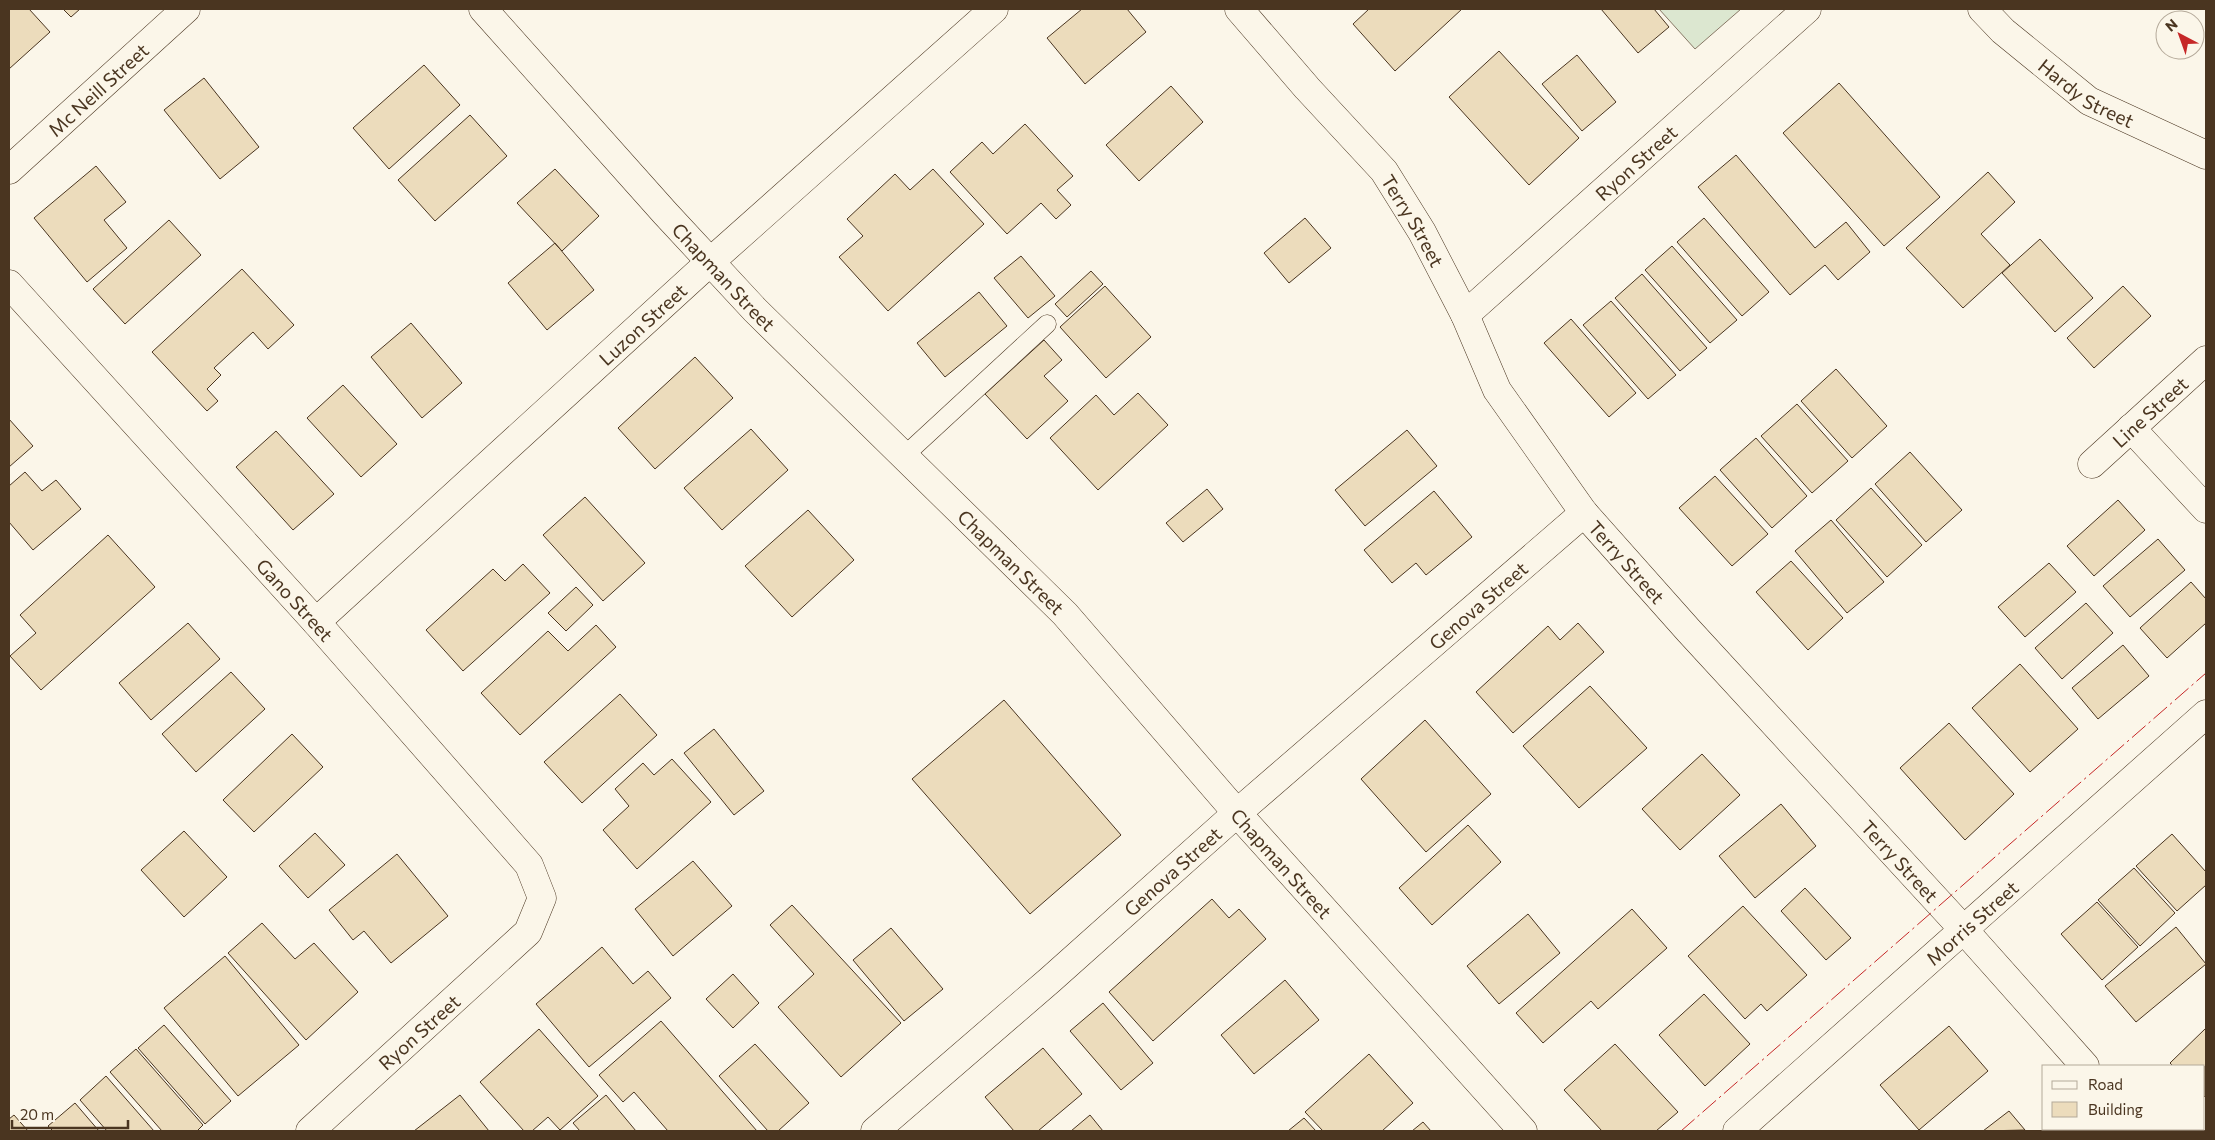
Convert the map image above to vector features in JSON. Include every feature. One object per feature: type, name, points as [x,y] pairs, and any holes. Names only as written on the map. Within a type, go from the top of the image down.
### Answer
[{"type":"street","name":"Mc Neill Street","points":[[9,170],[186,9]]},
{"type":"street","name":"Chapman Street","points":[[483,9],[755,310],[1065,614],[1237,813],[1522,1131]]},
{"type":"street","name":"Luzon Street","points":[[316,622],[710,262],[994,9]]},
{"type":"street","name":"Terry Street","points":[[1239,9],[1307,88],[1384,171],[1422,232],[1465,315],[1497,390],[1584,514],[1964,930],[2084,1065]]},
{"type":"street","name":"Ryon Street","points":[[1465,315],[1807,9]]},
{"type":"street","name":"Hardy Street","points":[[1982,9],[2003,31],[2090,100],[2206,155]]},
{"type":"street","name":"Gano Street","points":[[9,284],[316,622],[529,866],[542,898],[528,932]]},
{"type":"street","name":"Line Street","points":[[2092,464],[2206,360]]},
{"type":"street","points":[[2131,428],[2206,509]]},
{"type":"street","name":"Genova Street","points":[[894,1126],[1050,980],[1237,813],[1584,514]]},
{"type":"street","name":"Morris Street","points":[[1736,1131],[2206,714]]},
{"type":"street","name":"Ryon Street","points":[[310,1131],[528,932]]},
{"type":"lane","points":[[904,456],[1047,324]]},
{"type":"green space","points":[[1659,9],[1741,9],[1695,49]]},
{"type":"building","points":[[9,9],[29,9],[50,32],[9,69]]},
{"type":"building","points":[[63,9],[80,9],[71,17]]},
{"type":"building","points":[[1082,9],[1127,9],[1146,32],[1085,84],[1047,38]]},
{"type":"building","points":[[1369,9],[1462,9],[1395,71],[1353,24]]},
{"type":"building","points":[[1601,9],[1654,9],[1669,27],[1638,53]]},
{"type":"building","points":[[1499,51],[1579,138],[1529,185],[1449,97]]},
{"type":"building","points":[[1577,55],[1616,102],[1582,131],[1542,84]]},
{"type":"building","points":[[424,65],[460,105],[389,169],[353,128]]},
{"type":"building","points":[[204,78],[259,147],[220,179],[164,110]]},
{"type":"building","points":[[1839,83],[1940,197],[1884,246],[1783,133]]},
{"type":"building","points":[[1171,86],[1203,122],[1139,181],[1106,145]]},
{"type":"building","points":[[470,115],[507,156],[435,221],[398,180]]},
{"type":"building","points":[[1025,124],[1073,176],[1057,190],[1071,205],[1056,219],[1041,203],[1007,234],[950,172],[982,142],[993,154]]},
{"type":"building","points":[[1736,155],[1815,248],[1846,222],[1870,252],[1838,280],[1825,265],[1790,295],[1698,187]]},
{"type":"building","points":[[96,166],[126,202],[104,220],[127,248],[87,282],[34,218]]},
{"type":"building","points":[[555,169],[599,216],[562,251],[517,203]]},
{"type":"building","points":[[933,169],[984,224],[888,311],[839,257],[863,236],[847,219],[895,174],[910,190]]},
{"type":"building","points":[[1988,172],[2015,202],[1981,234],[2010,265],[1963,308],[1906,248]]},
{"type":"building","points":[[1305,218],[1331,248],[1289,283],[1264,253]]},
{"type":"building","points":[[1704,218],[1769,292],[1742,316],[1677,242]]},
{"type":"building","points":[[169,220],[201,255],[125,324],[93,289]]},
{"type":"building","points":[[2040,239],[2093,298],[2055,332],[2002,273]]},
{"type":"building","points":[[555,243],[594,290],[547,330],[508,283]]},
{"type":"building","points":[[1672,246],[1737,320],[1710,343],[1645,270]]},
{"type":"building","points":[[1021,256],[1055,296],[1028,318],[994,278]]},
{"type":"building","points":[[242,269],[294,325],[268,349],[253,332],[214,368],[221,375],[207,389],[218,401],[207,411],[152,352]]},
{"type":"building","points":[[1091,271],[1103,284],[1067,317],[1055,304]]},
{"type":"building","points":[[1642,274],[1707,348],[1680,371],[1615,298]]},
{"type":"building","points":[[1105,286],[1151,337],[1106,378],[1060,327]]},
{"type":"building","points":[[2123,286],[2151,316],[2094,368],[2067,338]]},
{"type":"building","points":[[979,292],[1007,326],[945,377],[917,343]]},
{"type":"building","points":[[1611,301],[1676,375],[1648,399],[1583,325]]},
{"type":"building","points":[[1571,319],[1636,393],[1609,417],[1544,343]]},
{"type":"building","points":[[411,323],[462,383],[422,418],[371,357]]},
{"type":"building","points":[[1044,340],[1062,360],[1044,376],[1068,401],[1027,439],[985,394]]},
{"type":"building","points":[[695,357],[733,398],[655,469],[618,428]]},
{"type":"building","points":[[1836,369],[1887,426],[1852,458],[1801,401]]},
{"type":"building","points":[[343,385],[397,444],[361,477],[307,418]]},
{"type":"building","points":[[1138,393],[1168,425],[1098,490],[1050,438],[1096,395],[1114,415]]},
{"type":"building","points":[[1797,404],[1848,461],[1812,493],[1761,436]]},
{"type":"building","points":[[9,419],[33,446],[9,467]]},
{"type":"building","points":[[751,429],[788,470],[722,530],[684,488]]},
{"type":"building","points":[[1407,430],[1437,466],[1365,526],[1335,490]]},
{"type":"building","points":[[276,431],[334,494],[293,530],[236,467]]},
{"type":"building","points":[[1756,438],[1807,496],[1772,528],[1720,470]]},
{"type":"building","points":[[1910,452],[1962,510],[1926,542],[1875,484]]},
{"type":"building","points":[[25,472],[42,491],[56,480],[81,509],[33,550],[9,522],[9,486]]},
{"type":"building","points":[[1715,476],[1768,534],[1732,566],[1679,508]]},
{"type":"building","points":[[1871,488],[1922,545],[1887,577],[1836,520]]},
{"type":"building","points":[[1207,489],[1223,509],[1183,542],[1166,523]]},
{"type":"building","points":[[1434,491],[1472,537],[1426,575],[1416,563],[1392,583],[1364,550]]},
{"type":"building","points":[[585,497],[645,563],[603,601],[543,535]]},
{"type":"building","points":[[2118,500],[2145,530],[2094,576],[2067,546]]},
{"type":"building","points":[[808,510],[854,560],[792,617],[745,566]]},
{"type":"building","points":[[1831,520],[1884,582],[1847,613],[1795,551]]},
{"type":"building","points":[[108,535],[155,587],[41,690],[10,656],[36,633],[20,615]]},
{"type":"building","points":[[2158,539],[2185,570],[2130,617],[2103,586]]},
{"type":"building","points":[[1791,561],[1843,618],[1808,650],[1756,592]]},
{"type":"building","points":[[2049,563],[2076,592],[2025,637],[1998,607]]},
{"type":"building","points":[[523,564],[550,593],[463,671],[426,630],[493,569],[505,581]]},
{"type":"building","points":[[2191,582],[2206,599],[2206,623],[2167,658],[2140,628]]},
{"type":"building","points":[[576,587],[593,605],[566,631],[548,613]]},
{"type":"building","points":[[2086,603],[2113,633],[2062,679],[2035,648]]},
{"type":"building","points":[[188,623],[220,659],[151,720],[119,683]]},
{"type":"building","points":[[1578,623],[1604,652],[1513,733],[1476,692],[1548,626],[1560,640]]},
{"type":"building","points":[[596,625],[616,647],[520,735],[481,693],[548,631],[568,651]]},
{"type":"building","points":[[2123,645],[2149,676],[2098,719],[2072,688]]},
{"type":"building","points":[[2020,664],[2078,729],[2030,772],[1972,708]]},
{"type":"building","points":[[231,672],[265,709],[196,772],[162,734]]},
{"type":"building","points":[[1590,686],[1647,748],[1579,808],[1523,746]]},
{"type":"building","points":[[620,694],[657,735],[582,803],[544,762]]},
{"type":"building","points":[[1004,700],[1121,835],[1030,914],[912,779]]},
{"type":"building","points":[[1425,720],[1491,794],[1426,852],[1361,779]]},
{"type":"building","points":[[1949,723],[2014,794],[1965,840],[1900,768]]},
{"type":"building","points":[[714,729],[764,791],[734,815],[684,753]]},
{"type":"building","points":[[292,734],[323,767],[254,832],[223,800]]},
{"type":"building","points":[[1702,754],[1740,795],[1680,850],[1642,809]]},
{"type":"building","points":[[672,759],[711,802],[637,869],[603,830],[629,806],[615,789],[643,763],[654,775]]},
{"type":"building","points":[[1781,804],[1816,846],[1755,898],[1719,856]]},
{"type":"building","points":[[1468,825],[1501,862],[1432,925],[1399,888]]},
{"type":"building","points":[[184,831],[227,877],[184,917],[141,870]]},
{"type":"building","points":[[315,833],[345,865],[308,898],[279,866]]},
{"type":"building","points":[[2172,834],[2206,872],[2206,885],[2177,911],[2136,866]]},
{"type":"building","points":[[397,854],[448,916],[391,963],[364,931],[353,940],[329,910]]},
{"type":"building","points":[[693,861],[732,906],[673,956],[635,909]]},
{"type":"building","points":[[2134,868],[2175,913],[2140,946],[2098,900]]},
{"type":"building","points":[[1805,888],[1851,938],[1826,960],[1781,911]]},
{"type":"building","points":[[1212,899],[1229,918],[1239,909],[1266,939],[1153,1041],[1109,992]]},
{"type":"building","points":[[2097,902],[2138,947],[2102,980],[2061,934]]},
{"type":"building","points":[[792,905],[901,1023],[841,1077],[778,1007],[814,974],[770,925]]},
{"type":"building","points":[[1743,906],[1807,975],[1767,1011],[1761,1004],[1745,1019],[1688,956]]},
{"type":"building","points":[[1632,909],[1667,948],[1598,1009],[1591,1001],[1543,1043],[1516,1013]]},
{"type":"building","points":[[1528,914],[1560,953],[1499,1004],[1467,966]]},
{"type":"building","points":[[262,923],[295,959],[314,943],[358,992],[306,1040],[228,953]]},
{"type":"building","points":[[2176,927],[2206,964],[2136,1022],[2105,986]]},
{"type":"building","points":[[891,928],[943,989],[904,1021],[853,960]]},
{"type":"building","points":[[602,947],[633,984],[648,971],[671,998],[589,1067],[536,1004]]},
{"type":"building","points":[[225,956],[299,1045],[238,1096],[164,1008]]},
{"type":"building","points":[[733,974],[759,1003],[733,1028],[706,999]]},
{"type":"building","points":[[1285,980],[1319,1020],[1254,1074],[1221,1035]]},
{"type":"building","points":[[1704,994],[1750,1044],[1705,1086],[1659,1035]]},
{"type":"building","points":[[1103,1003],[1153,1063],[1121,1090],[1070,1031]]},
{"type":"building","points":[[661,1021],[757,1131],[668,1131],[634,1092],[623,1102],[599,1075]]},
{"type":"building","points":[[164,1025],[231,1101],[205,1124],[138,1048]]},
{"type":"building","points":[[1949,1026],[1988,1071],[1919,1130],[1880,1085]]},
{"type":"building","points":[[2206,1028],[2205,1096],[2205,1065],[2172,1065],[2170,1063]]},
{"type":"building","points":[[539,1029],[598,1096],[560,1130],[548,1117],[532,1131],[524,1131],[480,1082]]},
{"type":"building","points":[[755,1044],[809,1103],[778,1131],[768,1131],[719,1076]]},
{"type":"building","points":[[1615,1044],[1678,1112],[1656,1131],[1602,1131],[1564,1090]]},
{"type":"building","points":[[1043,1048],[1082,1094],[1038,1131],[1014,1131],[985,1097]]},
{"type":"building","points":[[136,1049],[203,1125],[197,1131],[162,1131],[110,1072]]},
{"type":"building","points":[[1369,1054],[1413,1103],[1382,1131],[1323,1131],[1305,1112]]},
{"type":"building","points":[[106,1076],[154,1131],[107,1131],[80,1100]]},
{"type":"building","points":[[460,1095],[489,1131],[414,1131]]},
{"type":"building","points":[[606,1095],[636,1131],[580,1131],[573,1123]]},
{"type":"building","points":[[75,1103],[99,1131],[53,1131],[48,1126]]},
{"type":"building","points":[[2009,1111],[2025,1130],[1983,1131]]},
{"type":"building","points":[[14,1115],[28,1131],[9,1131],[9,1119]]},
{"type":"building","points":[[1090,1115],[1103,1131],[1071,1131]]},
{"type":"building","points":[[1304,1118],[1316,1131],[1288,1131]]},
{"type":"building","points":[[1423,1122],[1431,1131],[1412,1131]]},
{"type":"power","points":[[1681,1131],[2206,673]]}]
